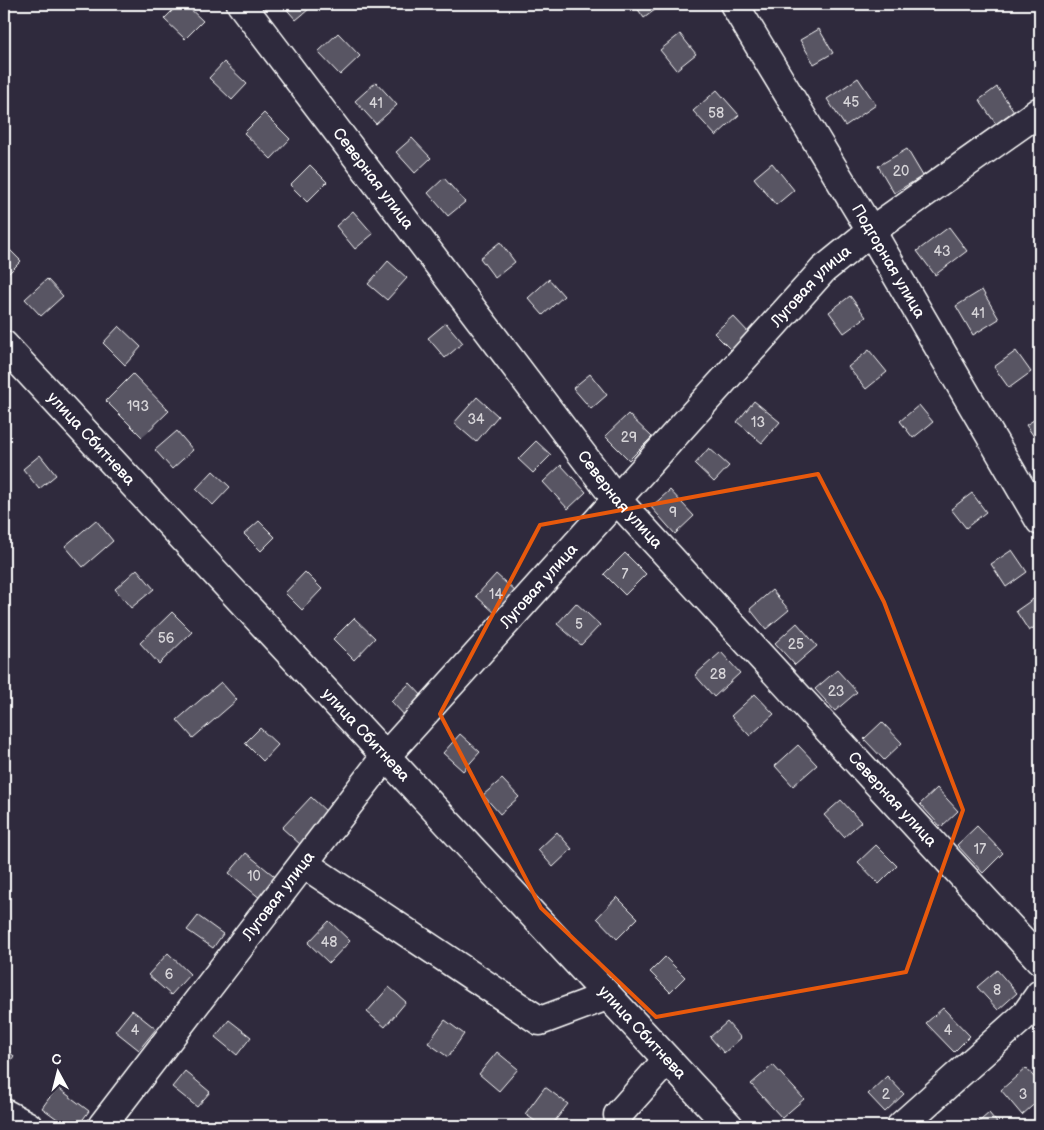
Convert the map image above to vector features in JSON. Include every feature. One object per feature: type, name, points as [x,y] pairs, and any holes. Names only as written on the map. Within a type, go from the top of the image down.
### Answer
[{"type":"street","name":"Северная улица","points":[[241,4],[616,499],[1040,960]]},
{"type":"street","name":"Подгорная улица","points":[[734,4],[871,230],[1040,521]]},
{"type":"street","name":"Луговая улица","points":[[102,1126],[385,758],[823,270],[871,230],[1040,112]]},
{"type":"street","name":"улица Сбитнева","points":[[4,345],[385,758],[729,1126]]},
{"type":"street","points":[[304,864],[540,1021],[607,996]]},
{"type":"street","points":[[901,1126],[1035,1013]]},
{"type":"street","points":[[618,1115],[667,1060]]},
{"type":"street","points":[[4,1113],[28,1126]]},
{"type":"highlighted area","points":[[818,474],[884,602],[963,810],[906,972],[656,1017],[541,908],[440,714],[540,525]]},
{"type":"building","points":[[179,4],[185,4],[203,21],[185,39],[164,19]]},
{"type":"building","points":[[282,4],[315,4],[296,20]]},
{"type":"building","points":[[634,4],[663,4],[644,18]]},
{"type":"building","points":[[819,29],[833,53],[814,64],[800,40]]},
{"type":"building","points":[[338,33],[360,56],[340,75],[318,52]]},
{"type":"building","points":[[680,34],[696,54],[676,70],[660,50]]},
{"type":"building","points":[[224,62],[247,84],[232,100],[209,78]]},
{"type":"building","points":[[858,78],[876,105],[845,126],[827,99]]},
{"type":"building","points":[[376,82],[397,105],[376,124],[355,101]]},
{"type":"building","points":[[997,87],[1014,111],[996,124],[979,100]]},
{"type":"building","points":[[717,90],[739,115],[716,136],[693,111]]},
{"type":"building","points":[[264,113],[290,139],[271,159],[244,133]]},
{"type":"building","points":[[412,138],[431,158],[415,173],[396,152]]},
{"type":"building","points":[[907,149],[923,176],[894,193],[878,166]]},
{"type":"building","points":[[772,163],[794,190],[776,205],[754,178]]},
{"type":"building","points":[[310,165],[327,182],[307,202],[290,185]]},
{"type":"building","points":[[444,178],[465,202],[448,216],[428,193]]},
{"type":"building","points":[[353,211],[373,234],[355,249],[336,226]]},
{"type":"building","points":[[949,227],[967,251],[935,275],[917,251]]},
{"type":"building","points":[[500,242],[515,262],[495,278],[480,258]]},
{"type":"building","points":[[4,244],[21,261],[4,278]]},
{"type":"building","points":[[388,261],[407,278],[387,300],[368,284]]},
{"type":"building","points":[[47,279],[63,296],[41,316],[25,299]]},
{"type":"building","points":[[549,279],[564,296],[543,315],[528,298]]},
{"type":"building","points":[[982,290],[999,319],[973,335],[956,306]]},
{"type":"building","points":[[850,296],[866,317],[844,333],[829,312]]},
{"type":"building","points":[[733,316],[750,334],[732,351],[714,333]]},
{"type":"building","points":[[446,323],[463,343],[445,358],[428,338]]},
{"type":"building","points":[[119,326],[141,347],[125,365],[103,343]]},
{"type":"building","points":[[869,350],[887,372],[866,389],[848,367]]},
{"type":"building","points":[[1016,351],[1031,372],[1009,388],[994,367]]},
{"type":"building","points":[[133,374],[169,411],[142,437],[106,401]]},
{"type":"building","points":[[590,374],[607,395],[591,409],[573,388]]},
{"type":"building","points":[[477,397],[498,416],[476,442],[454,423]]},
{"type":"building","points":[[754,401],[780,422],[762,443],[737,422]]},
{"type":"building","points":[[919,405],[933,422],[913,438],[900,421]]},
{"type":"building","points":[[628,414],[652,437],[629,460],[605,436]]},
{"type":"building","points":[[1040,416],[1040,439],[1037,441],[1026,425]]},
{"type":"building","points":[[177,431],[193,450],[172,469],[155,450]]},
{"type":"building","points":[[536,441],[551,455],[533,473],[518,459]]},
{"type":"building","points":[[709,448],[729,466],[714,482],[695,464]]},
{"type":"building","points":[[40,455],[56,475],[39,489],[23,469]]},
{"type":"building","points":[[561,465],[586,492],[568,509],[543,482]]},
{"type":"building","points":[[213,471],[230,487],[213,505],[196,489]]},
{"type":"building","points":[[670,490],[694,516],[675,534],[651,507]]},
{"type":"building","points":[[972,493],[986,512],[966,528],[951,509]]},
{"type":"building","points":[[96,520],[113,541],[83,567],[65,546]]},
{"type":"building","points":[[259,521],[275,537],[261,551],[244,534]]},
{"type":"building","points":[[1012,550],[1027,572],[1006,587],[991,564]]},
{"type":"building","points":[[625,553],[646,574],[625,595],[604,574]]},
{"type":"building","points":[[137,569],[154,589],[131,608],[115,589]]},
{"type":"building","points":[[305,572],[322,589],[302,610],[285,593]]},
{"type":"building","points":[[496,574],[516,592],[496,614],[476,596]]},
{"type":"building","points":[[772,590],[789,610],[766,629],[750,609]]},
{"type":"building","points":[[1039,595],[1040,623],[1029,631],[1016,611]]},
{"type":"building","points":[[576,603],[600,625],[581,645],[557,624]]},
{"type":"building","points":[[172,612],[192,632],[159,664],[140,643]]},
{"type":"building","points":[[354,618],[375,638],[354,660],[333,639]]},
{"type":"building","points":[[797,623],[817,646],[795,665],[775,643]]},
{"type":"building","points":[[721,652],[740,673],[714,697],[695,675]]},
{"type":"building","points":[[837,670],[857,692],[835,711],[815,689]]},
{"type":"building","points":[[221,682],[237,700],[193,738],[177,720]]},
{"type":"building","points":[[410,683],[426,700],[407,718],[391,701]]},
{"type":"building","points":[[755,694],[774,714],[750,736],[731,716]]},
{"type":"building","points":[[882,722],[902,743],[884,760],[864,739]]},
{"type":"building","points":[[260,728],[278,745],[263,761],[245,743]]},
{"type":"building","points":[[460,734],[480,752],[463,771],[443,753]]},
{"type":"building","points":[[798,745],[817,765],[793,786],[775,766]]},
{"type":"building","points":[[502,779],[519,797],[500,814],[483,795]]},
{"type":"building","points":[[937,788],[958,811],[941,827],[920,804]]},
{"type":"building","points":[[311,797],[329,814],[301,845],[282,828]]},
{"type":"building","points":[[841,800],[861,822],[844,837],[824,815]]},
{"type":"building","points":[[977,826],[1003,853],[983,873],[957,845]]},
{"type":"building","points":[[557,832],[572,849],[553,867],[538,850]]},
{"type":"building","points":[[876,845],[897,866],[879,884],[858,862]]},
{"type":"building","points":[[246,853],[278,879],[261,899],[229,873]]},
{"type":"building","points":[[617,897],[638,918],[617,939],[597,918]]},
{"type":"building","points":[[198,916],[223,934],[213,948],[187,930]]},
{"type":"building","points":[[1040,917],[1040,931],[1033,924]]},
{"type":"building","points":[[329,921],[350,941],[329,963],[308,943]]},
{"type":"building","points":[[168,953],[190,974],[171,995],[148,975]]},
{"type":"building","points":[[665,957],[685,977],[670,992],[650,972]]},
{"type":"building","points":[[997,970],[1017,993],[998,1010],[977,987]]},
{"type":"building","points":[[389,987],[406,1002],[385,1027],[367,1012]]},
{"type":"building","points":[[943,1008],[970,1036],[954,1052],[926,1023]]},
{"type":"building","points":[[132,1010],[156,1029],[139,1050],[115,1031]]},
{"type":"building","points":[[229,1020],[251,1037],[237,1055],[215,1037]]},
{"type":"building","points":[[445,1020],[464,1034],[448,1057],[428,1043]]},
{"type":"building","points":[[727,1022],[741,1038],[724,1053],[710,1037]]},
{"type":"building","points":[[4,1048],[14,1056],[4,1070]]},
{"type":"building","points":[[497,1052],[518,1069],[499,1091],[479,1074]]},
{"type":"building","points":[[773,1065],[804,1099],[782,1118],[751,1084]]},
{"type":"building","points":[[1026,1068],[1040,1084],[1040,1099],[1022,1115],[1001,1090]]},
{"type":"building","points":[[185,1071],[210,1092],[197,1107],[172,1087]]},
{"type":"building","points":[[887,1076],[904,1094],[885,1112],[868,1094]]},
{"type":"building","points":[[57,1087],[89,1111],[78,1126],[67,1126],[42,1108]]},
{"type":"building","points":[[545,1087],[568,1104],[551,1126],[542,1126],[525,1114]]},
{"type":"building","points":[[989,1113],[1000,1126],[974,1126]]}]
